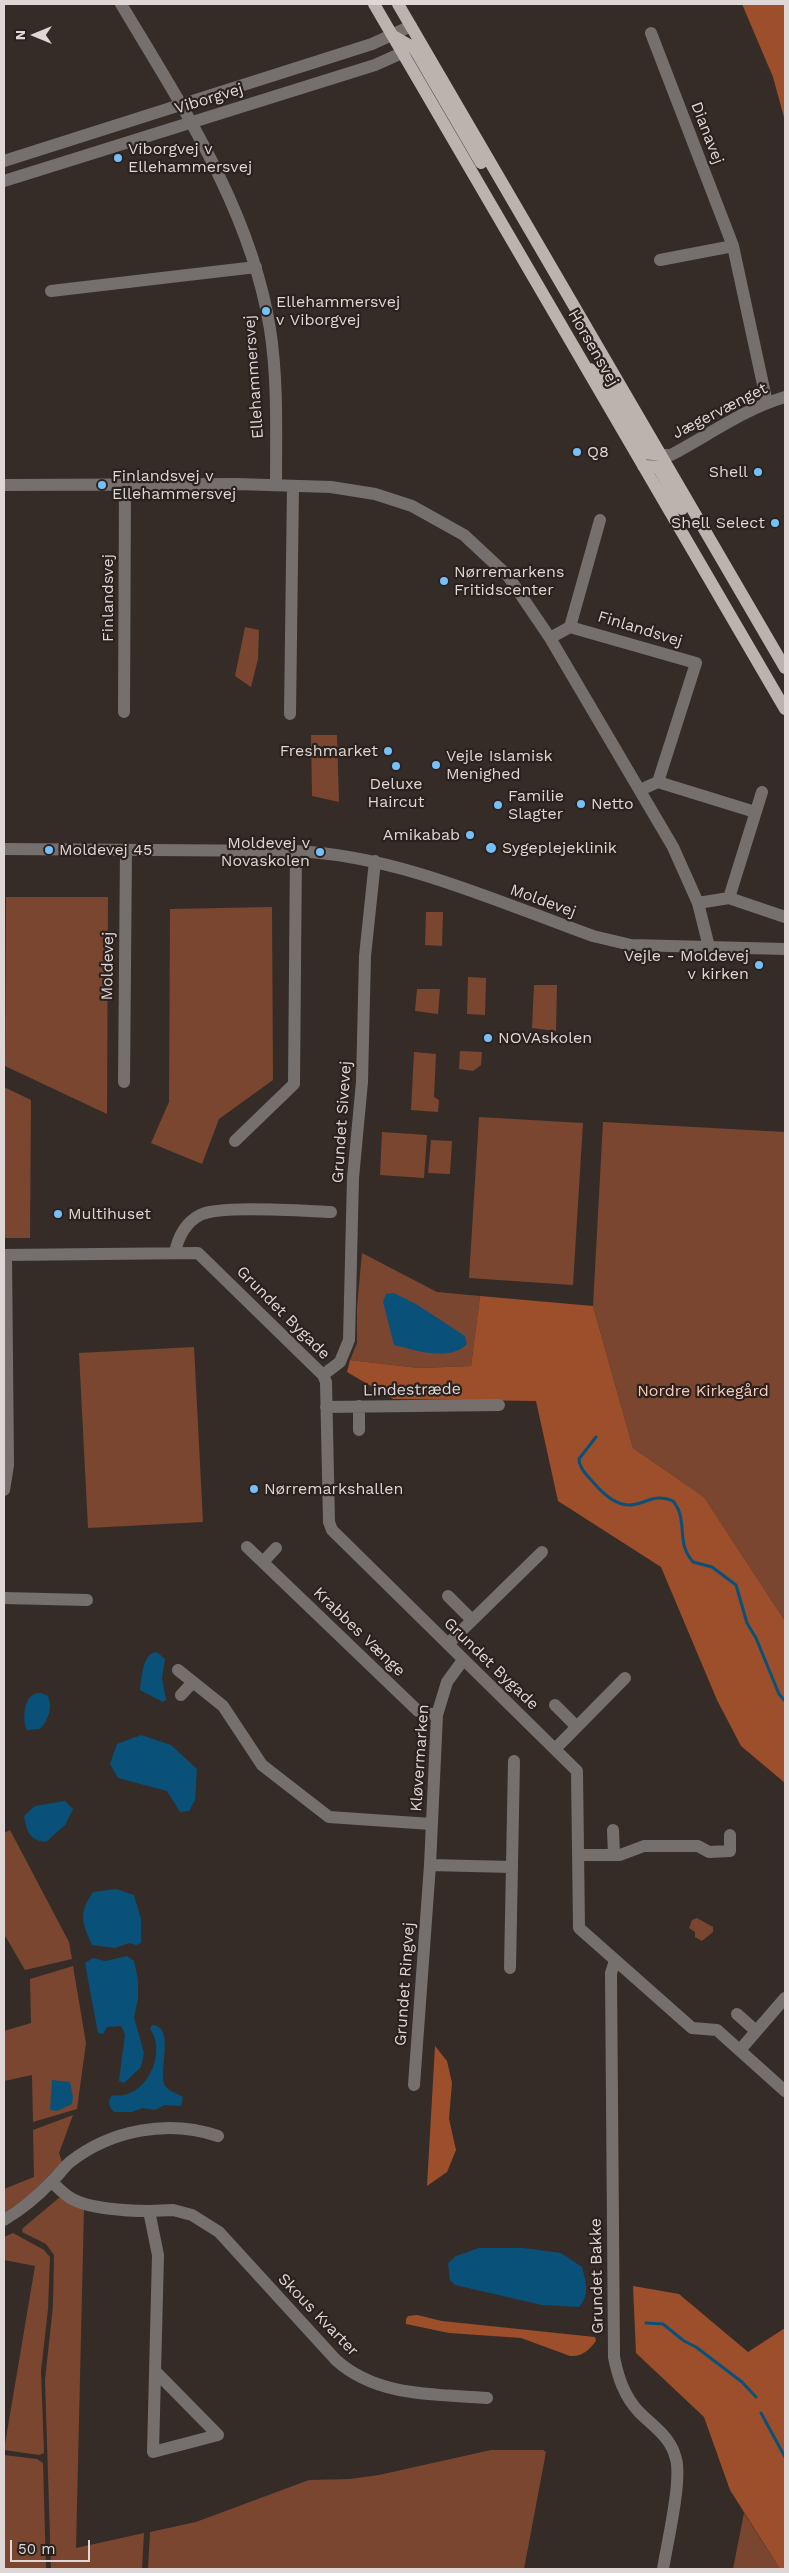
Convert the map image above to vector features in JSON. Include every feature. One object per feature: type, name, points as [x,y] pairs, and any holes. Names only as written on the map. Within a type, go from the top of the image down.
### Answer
[{"type":"main road","name":"Horsensvej","points":[[374,4],[393,35],[413,48],[528,228],[785,668]]},
{"type":"main road","name":"Horsensvej","points":[[398,4],[411,26],[413,48],[584,364],[785,709]]},
{"type":"main road","points":[[584,364],[604,380],[646,453],[661,456]]},
{"type":"main road","points":[[643,466],[658,467],[705,550],[722,561]]},
{"type":"street","name":"Ellehammersvej","points":[[121,4],[180,104],[232,200],[256,267],[270,330],[276,397],[276,485]]},
{"type":"street","name":"Viborgvej","points":[[4,161],[372,44],[411,26]]},
{"type":"street","name":"Dianavej","points":[[650,33],[733,246],[768,402]]},
{"type":"street","name":"Viborgvej","points":[[4,181],[375,65],[413,48]]},
{"type":"street","points":[[660,260],[733,246]]},
{"type":"street","points":[[52,291],[256,267]]},
{"type":"street","name":"Jægervænget","points":[[643,466],[661,456],[671,455],[711,431],[768,402],[785,397]]},
{"type":"street","points":[[4,485],[276,485],[331,487],[375,494],[412,506],[464,535],[508,576],[550,638],[673,847],[698,903],[709,947]]},
{"type":"street","name":"Finlandsvej","points":[[124,712],[125,485]]},
{"type":"street","points":[[290,714],[293,486]]},
{"type":"street","name":"Finlandsvej","points":[[600,520],[570,627],[696,663],[658,782]]},
{"type":"street","points":[[550,638],[570,627]]},
{"type":"street","points":[[640,790],[658,782],[755,812]]},
{"type":"street","points":[[728,898],[762,792]]},
{"type":"street","name":"Moldevej","points":[[4,849],[296,851],[342,855],[374,861],[457,886],[593,936],[632,945],[785,949]]},
{"type":"street","name":"Moldevej","points":[[124,1082],[126,850]]},
{"type":"street","points":[[235,1141],[294,1084],[296,851]]},
{"type":"street","name":"Grundet Sivevej","points":[[322,1375],[340,1362],[349,1340],[353,1178],[362,1082],[365,956],[374,861]]},
{"type":"street","points":[[698,903],[728,898],[785,917]]},
{"type":"street","points":[[175,1253],[181,1233],[188,1224],[210,1211],[331,1212]]},
{"type":"street","name":"Grundet Bygade","points":[[5,1255],[198,1253],[322,1375],[326,1382],[329,1522],[332,1530],[577,1771],[579,1928],[692,2028],[717,2030],[785,2091]]},
{"type":"street","points":[[4,1490],[8,1465],[5,1255]]},
{"type":"street","name":"Lindestræde","points":[[326,1407],[499,1405]]},
{"type":"street","points":[[359,1406],[359,1430]]},
{"type":"street","name":"Krabbes Vænge","points":[[247,1547],[418,1711],[438,1715]]},
{"type":"street","points":[[263,1562],[276,1548]]},
{"type":"street","points":[[448,1644],[542,1552]]},
{"type":"street","points":[[448,1596],[472,1620]]},
{"type":"street","points":[[4,1598],[87,1600]]},
{"type":"street","name":"Kløvermarken","points":[[428,1884],[438,1715],[447,1682],[464,1660]]},
{"type":"street","points":[[178,1670],[223,1706],[262,1765],[329,1817],[432,1824]]},
{"type":"street","points":[[555,1749],[626,1678]]},
{"type":"street","points":[[182,1695],[193,1682]]},
{"type":"street","points":[[555,1705],[577,1727]]},
{"type":"street","points":[[510,1968],[514,1761]]},
{"type":"street","points":[[613,1830],[614,1855]]},
{"type":"street","points":[[578,1855],[614,1855],[644,1846],[698,1846],[709,1852],[730,1851],[730,1835]]},
{"type":"street","points":[[430,1865],[512,1867]]},
{"type":"street","name":"Grundet Ringvej","points":[[414,2085],[428,1884]]},
{"type":"street","name":"Grundet Bakke","points":[[615,1961],[611,1973],[614,2356],[617,2374],[629,2399],[639,2412],[663,2432],[676,2458],[678,2475],[663,2569]]},
{"type":"street","points":[[740,2050],[785,1998]]},
{"type":"street","points":[[737,2014],[756,2031]]},
{"type":"street","points":[[4,2220],[24,2207],[52,2182],[68,2163],[110,2139],[130,2132],[172,2128],[202,2131],[218,2136]]},
{"type":"street","name":"Skous Kvarter","points":[[52,2182],[70,2198],[79,2202],[127,2210],[173,2210],[192,2215],[219,2232],[336,2360],[358,2376],[393,2390],[487,2398]]},
{"type":"street","points":[[150,2211],[158,2255],[155,2371],[153,2452],[218,2435],[155,2371]]},
{"type":"green space","points":[[245,627],[259,630],[258,659],[251,687],[235,676]]},
{"type":"green space","points":[[311,735],[337,735],[339,802],[312,796]]},
{"type":"green space","points":[[6,897],[108,897],[107,1114],[5,1066]]},
{"type":"green space","points":[[272,907],[273,1080],[219,1119],[202,1164],[151,1143],[169,1102],[170,909]]},
{"type":"green space","points":[[426,912],[443,912],[442,946],[425,945]]},
{"type":"green space","points":[[468,977],[486,978],[485,1015],[467,1014]]},
{"type":"green space","points":[[534,985],[557,985],[556,1031],[532,1028]]},
{"type":"green space","points":[[417,989],[440,989],[438,1014],[415,1011]]},
{"type":"green space","points":[[460,1051],[482,1052],[481,1065],[473,1071],[459,1069]]},
{"type":"green space","points":[[414,1052],[436,1054],[434,1097],[439,1100],[438,1112],[411,1110]]},
{"type":"green space","points":[[4,1087],[31,1100],[30,1238],[4,1238]]},
{"type":"green space","points":[[479,1117],[583,1123],[573,1285],[469,1278]]},
{"type":"green space","name":"Nordre Kirkegård","points":[[603,1122],[785,1132],[785,1621],[704,1497],[633,1448],[593,1306]]},
{"type":"green space","points":[[382,1132],[427,1135],[424,1178],[380,1175]]},
{"type":"green space","points":[[431,1140],[452,1141],[450,1174],[428,1173]]},
{"type":"green space","points":[[362,1253],[437,1292],[480,1296],[471,1366],[419,1368],[350,1360],[357,1343],[357,1307]]},
{"type":"green space","points":[[194,1347],[203,1522],[88,1528],[79,1353]]},
{"type":"green space","points":[[10,1830],[69,1942],[72,1959],[25,1970],[4,1934],[4,1833]]},
{"type":"green space","points":[[697,1918],[713,1927],[713,1932],[702,1941],[695,1937],[695,1932],[689,1928],[692,1920]]},
{"type":"green space","points":[[73,1966],[86,2043],[77,2109],[33,2122],[32,2075],[4,2081],[4,2031],[31,2023],[30,1979]]},
{"type":"green space","points":[[73,2115],[59,2153],[62,2162],[30,2195],[4,2213],[4,2189],[34,2177],[33,2130]]},
{"type":"green space","points":[[60,2197],[84,2208],[76,2548],[144,2533],[142,2569],[51,2569],[45,2380],[53,2306],[54,2255],[46,2244],[22,2232],[23,2228]]},
{"type":"green space","points":[[13,2233],[44,2250],[50,2257],[48,2309],[41,2371],[44,2453],[39,2455],[4,2450],[35,2266],[4,2260],[4,2237]]},
{"type":"green space","points":[[491,2450],[543,2450],[546,2452],[524,2569],[148,2569],[150,2532],[196,2522],[309,2480],[350,2479],[379,2475]]},
{"type":"green space","points":[[4,2455],[37,2459],[43,2463],[46,2569],[4,2569]]},
{"type":"green space","points":[[744,2513],[780,2569],[733,2569]]},
{"type":"shaded area","points":[[742,4],[785,4],[785,121],[773,77]]},
{"type":"shaded area","points":[[480,1296],[593,1306],[633,1448],[704,1497],[785,1621],[785,1783],[741,1746],[717,1700],[661,1567],[558,1501],[536,1401],[393,1399],[347,1372],[350,1360],[419,1368],[471,1366]]},
{"type":"shaded area","points":[[435,2046],[447,2061],[452,2083],[449,2119],[456,2150],[447,2172],[427,2186]]},
{"type":"shaded area","points":[[633,2286],[679,2294],[748,2352],[785,2328],[785,2569],[780,2569],[730,2490],[704,2417],[636,2353]]},
{"type":"shaded area","points":[[417,2315],[442,2321],[595,2337],[596,2341],[585,2352],[570,2356],[521,2338],[449,2333],[406,2324],[408,2316]]},
{"type":"water","points":[[394,1293],[416,1304],[465,1336],[467,1344],[460,1349],[442,1354],[421,1352],[394,1345],[383,1302],[386,1294]]},
{"type":"water","points":[[157,1652],[165,1659],[162,1678],[166,1700],[163,1702],[140,1690],[146,1661],[152,1653]]},
{"type":"water","points":[[41,1693],[48,1696],[49,1700],[50,1709],[47,1718],[40,1729],[27,1730],[24,1716],[26,1706],[30,1697]]},
{"type":"water","points":[[141,1735],[171,1745],[197,1769],[195,1800],[189,1811],[180,1812],[167,1791],[118,1778],[110,1764],[117,1744]]},
{"type":"water","points":[[65,1801],[73,1809],[65,1825],[46,1842],[32,1837],[26,1827],[24,1816],[35,1806]]},
{"type":"water","points":[[116,1889],[134,1895],[141,1919],[141,1943],[136,1945],[129,1943],[115,1948],[92,1945],[84,1924],[83,1912],[85,1906],[93,1892]]},
{"type":"water","points":[[127,1956],[134,1961],[138,1980],[138,1999],[134,2017],[144,2053],[141,2067],[124,2083],[119,2081],[125,2034],[121,2026],[107,2027],[103,2034],[98,2033],[85,1963],[93,1958],[105,1961]]},
{"type":"water","points":[[152,2025],[159,2027],[163,2033],[165,2052],[163,2072],[166,2087],[183,2097],[181,2106],[165,2105],[155,2110],[143,2108],[132,2112],[114,2112],[109,2104],[112,2095],[124,2095],[134,2091],[150,2074],[155,2062],[156,2051],[155,2039],[150,2029]]},
{"type":"water","points":[[52,2080],[70,2082],[73,2097],[72,2104],[57,2111],[50,2110]]},
{"type":"water","points":[[479,2248],[523,2248],[561,2253],[582,2267],[586,2288],[585,2298],[579,2307],[542,2305],[455,2285],[450,2280],[448,2263],[456,2256]]},
{"type":"waterway","points":[[596,1437],[579,1459],[584,1471],[607,1496],[618,1503],[628,1505],[663,1498],[673,1501],[678,1508],[682,1523],[685,1547],[693,1562],[712,1567],[736,1585],[747,1623],[756,1638],[779,1694],[785,1701]]},
{"type":"waterway","points":[[646,2323],[663,2324],[742,2382],[756,2397]]},
{"type":"waterway","points":[[761,2413],[785,2457]]},
{"type":"place","name":"Viborgvej v Ellehammersvej","points":[[118,158]]},
{"type":"place","name":"Ellehammersvej v Viborgvej","points":[[266,311]]},
{"type":"place","name":"Q8","points":[[577,452]]},
{"type":"place","name":"Shell","points":[[758,472]]},
{"type":"place","name":"Finlandsvej v Ellehammersvej","points":[[102,485]]},
{"type":"place","name":"Shell Select","points":[[775,523]]},
{"type":"place","name":"Nørremarkens Fritidscenter","points":[[444,581]]},
{"type":"place","name":"Freshmarket","points":[[388,751]]},
{"type":"place","name":"Vejle Islamisk Menighed","points":[[436,765]]},
{"type":"place","name":"Deluxe Haircut","points":[[396,766]]},
{"type":"place","name":"Netto","points":[[581,804]]},
{"type":"place","name":"Familie Slagter","points":[[498,805]]},
{"type":"place","name":"Amikabab","points":[[470,835]]},
{"type":"place","name":"Sygeplejeklinik","points":[[491,848]]},
{"type":"place","name":"Moldevej 45","points":[[49,850]]},
{"type":"place","name":"Moldevej v Novaskolen","points":[[320,852]]},
{"type":"place","name":"Vejle - Moldevej v kirken","points":[[759,965]]},
{"type":"place","name":"NOVAskolen","points":[[488,1038]]},
{"type":"place","name":"Multihuset","points":[[58,1214]]},
{"type":"place","name":"Nørremarkshallen","points":[[254,1489]]}]
